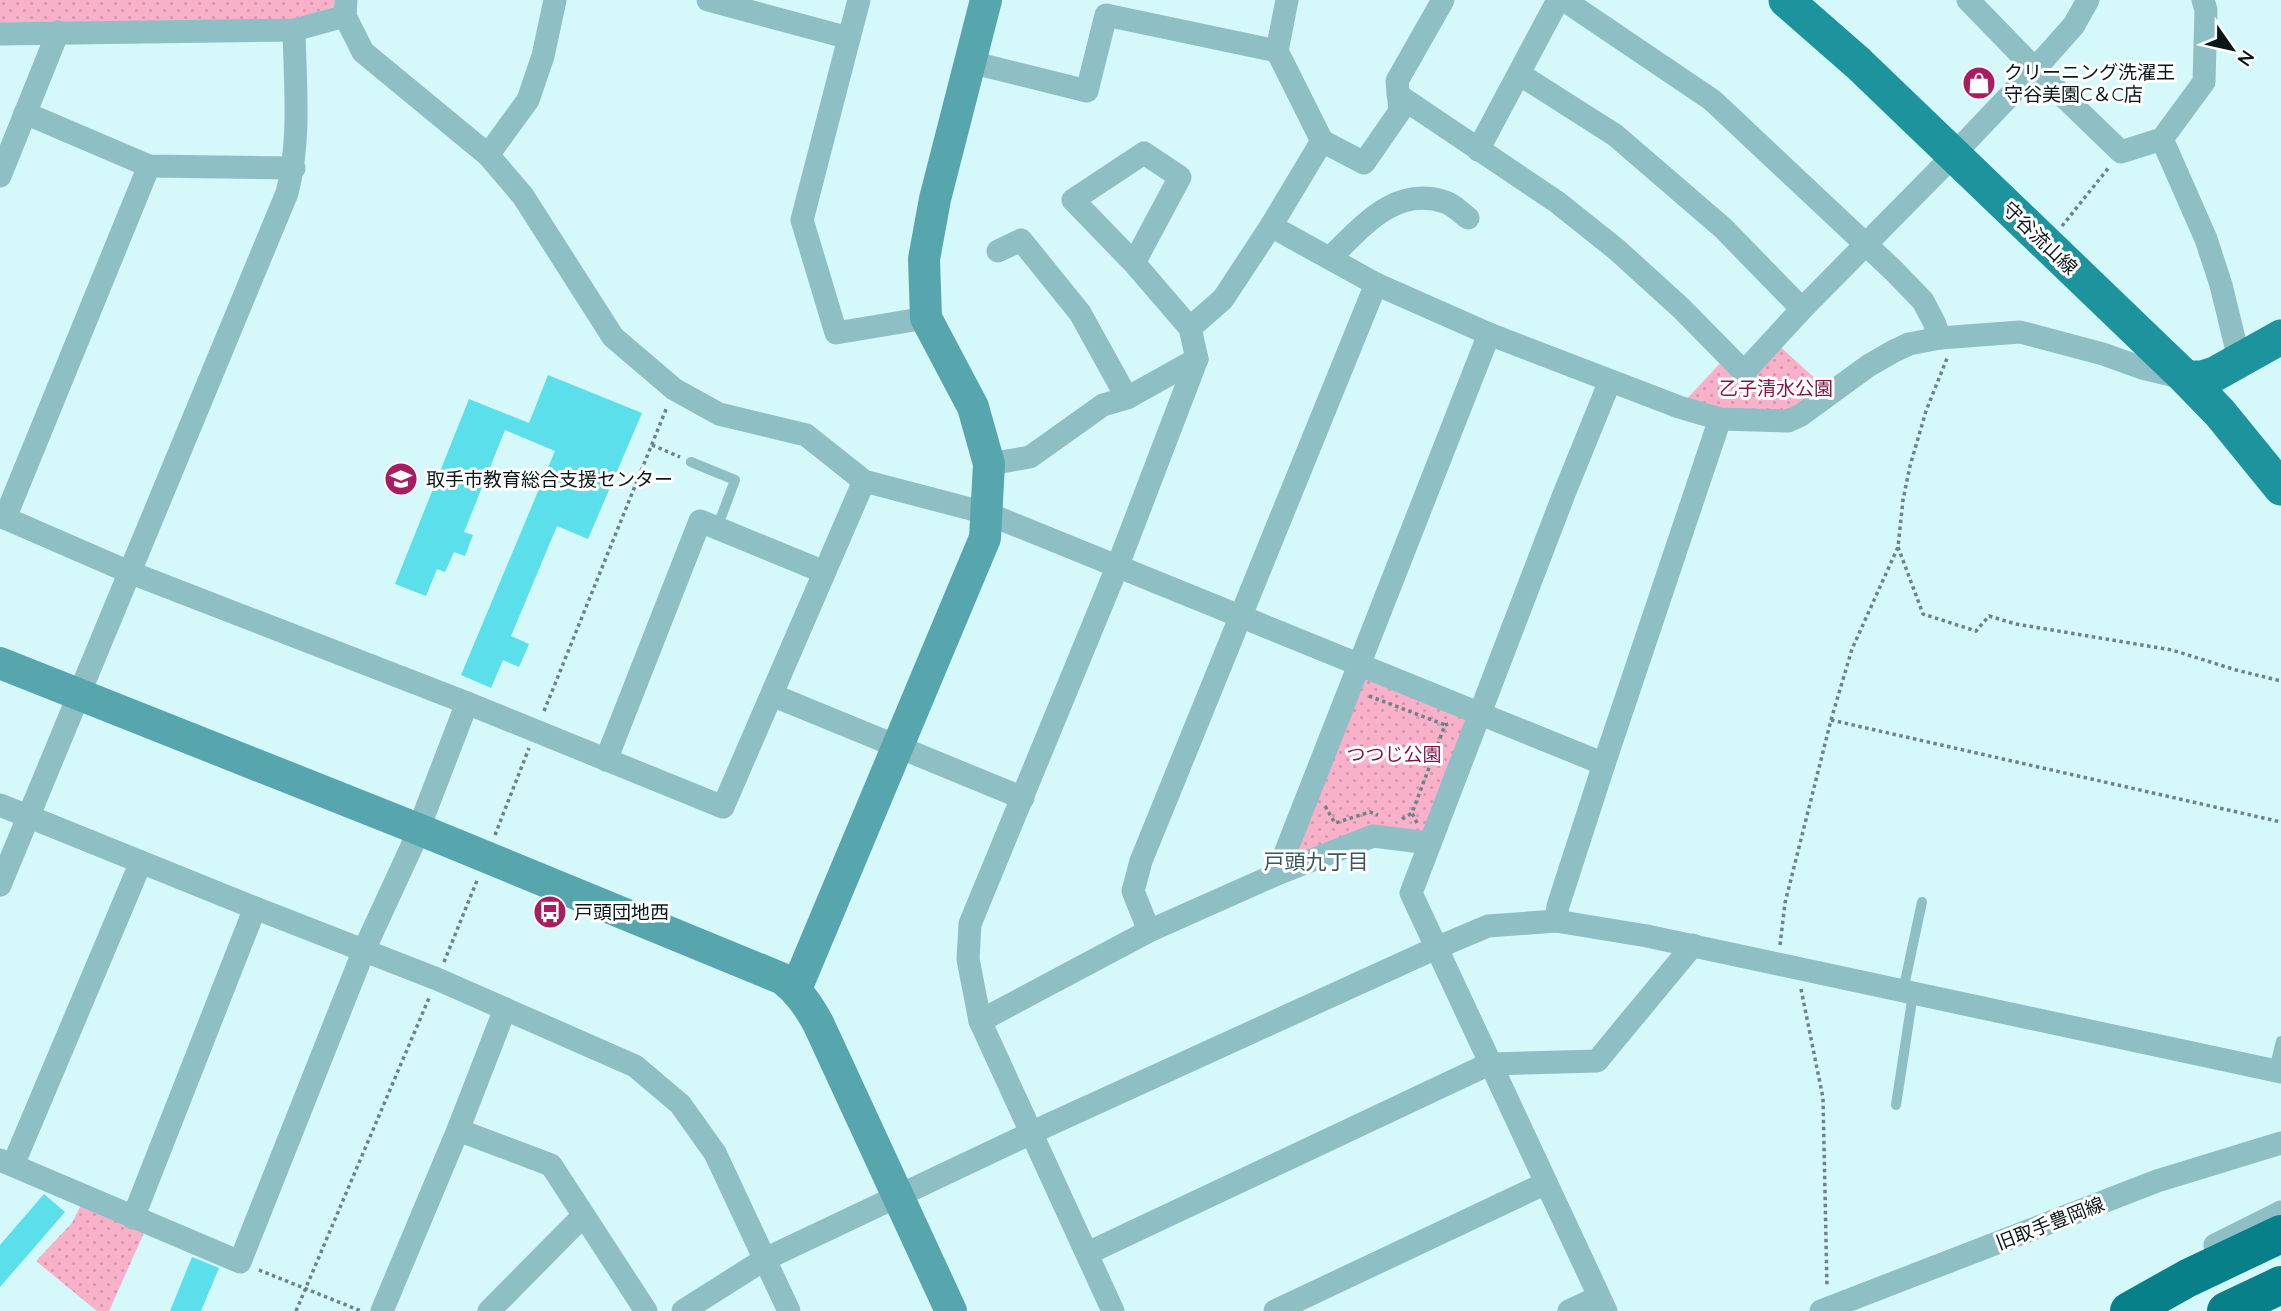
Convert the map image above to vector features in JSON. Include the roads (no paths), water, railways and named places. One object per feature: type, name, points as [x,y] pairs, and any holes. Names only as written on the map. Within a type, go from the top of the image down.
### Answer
[{"type":"highway","points":[[2129,1311],[2188,1278],[2281,1234]]},
{"type":"highway","points":[[2171,1311],[2281,1260]]},
{"type":"highway","points":[[2226,1311],[2281,1285]]},
{"type":"highway","points":[[2272,1311],[2281,1307]]},
{"type":"main road","name":"守谷流山線","points":[[1786,0],[1858,63],[2186,378],[2220,413],[2281,488]]},
{"type":"main road","points":[[2186,378],[2202,378],[2215,374],[2281,337]]},
{"type":"street","points":[[488,155],[528,100],[543,56],[555,0]]},
{"type":"street","points":[[708,0],[849,38]]},
{"type":"street","points":[[859,0],[802,220],[836,333],[926,318]]},
{"type":"street","points":[[796,989],[985,538],[989,464],[974,407],[926,318],[924,259],[935,199],[986,0]]},
{"type":"street","points":[[1287,0],[1277,51],[1322,141],[1364,163],[1400,111],[1397,81],[1443,0]]},
{"type":"street","points":[[1478,150],[1558,0]]},
{"type":"street","points":[[1564,0],[1713,100],[1923,301],[1946,337]]},
{"type":"street","points":[[1398,96],[1557,202],[1616,249],[1681,308],[1744,372],[2035,69],[2074,25],[2088,0]]},
{"type":"street","points":[[1975,3],[2035,69],[2121,152],[2162,139],[2204,82],[2206,9],[2203,0]]},
{"type":"street","points":[[0,34],[294,30],[346,8],[363,52],[488,155],[523,196],[613,337],[674,389],[719,414],[806,435],[864,481],[986,513],[1604,764]]},
{"type":"street","points":[[970,62],[1087,91],[1106,15],[1277,51]]},
{"type":"street","points":[[0,885],[287,193],[294,169],[295,148],[294,30]]},
{"type":"street","points":[[0,176],[58,32]]},
{"type":"street","points":[[1519,74],[1615,135],[1723,228],[1802,309]]},
{"type":"street","points":[[25,113],[149,166],[294,169]]},
{"type":"street","points":[[2162,139],[2206,239],[2221,285],[2239,359]]},
{"type":"street","points":[[1190,328],[1223,299],[1322,141]]},
{"type":"street","points":[[1113,1311],[980,1021],[968,959],[970,924],[1118,565],[1197,359],[1190,328],[1134,263],[1073,200],[1144,153],[1180,177],[1134,263]]},
{"type":"street","points":[[149,166],[3,517],[129,572],[467,703],[723,807],[864,481]]},
{"type":"street","points":[[1330,258],[1378,212],[1414,197],[1447,202],[1468,218]]},
{"type":"street","points":[[1271,226],[1376,284],[1489,334],[1679,407],[1720,419],[1788,421],[1801,415],[1868,366],[1894,351],[1909,344],[1946,337],[2021,332],[2103,354],[2142,368],[2186,378]]},
{"type":"street","points":[[998,251],[1021,240],[1080,313],[1127,398]]},
{"type":"street","points":[[1149,931],[1133,891],[1141,861],[1376,284]]},
{"type":"street","points":[[1277,874],[1489,334]]},
{"type":"street","points":[[989,464],[1030,457],[1103,405],[1127,398],[1197,359]]},
{"type":"street","points":[[1569,1311],[1603,1304],[1411,893],[1610,381]]},
{"type":"street","points":[[1556,921],[1558,906],[1604,764],[1720,419]]},
{"type":"street","points":[[606,760],[700,521],[824,572]]},
{"type":"street","points":[[0,663],[418,829],[783,979],[796,989],[808,1004],[818,1023],[951,1311]]},
{"type":"street","points":[[772,695],[1023,798]]},
{"type":"street","points":[[141,862],[7,1162],[240,1262],[364,950],[418,829],[467,703]]},
{"type":"street","points":[[0,805],[364,950],[635,1066],[680,1104],[715,1153],[789,1311]]},
{"type":"street","points":[[980,1021],[1149,931],[1277,874],[1373,836],[1429,843]]},
{"type":"street","points":[[133,1218],[255,908]]},
{"type":"street","points":[[682,1311],[765,1259],[1031,1133],[1488,926],[1556,921],[1693,945],[2277,1071]]},
{"type":"street","points":[[1088,1253],[1489,1064],[1597,1061],[1693,945]]},
{"type":"street","points":[[382,1311],[458,1130],[505,1009]]},
{"type":"street","points":[[458,1130],[551,1165],[646,1311]]},
{"type":"street","name":"旧取手豊岡線","points":[[1824,1310],[2157,1181],[2281,1143]]},
{"type":"street","points":[[1275,1311],[1546,1183]]},
{"type":"street","points":[[2172,1266],[2281,1212]]},
{"type":"street","points":[[489,1311],[583,1216]]},
{"type":"lane","points":[[691,462],[735,480],[717,528]]},
{"type":"lane","points":[[1896,1105],[1908,993],[1922,902]]},
{"type":"lane","points":[[2277,1071],[2281,1041]]},
{"type":"place","name":"クリーニング洗濯王 守谷美園C＆C店","points":[[1979,83]]},
{"type":"place","name":"取手市教育総合支援センター","points":[[401,479]]},
{"type":"place","name":"戸頭団地西","points":[[550,912]]},
{"type":"district","name":"戸頭九丁目","points":[[1316,861]]},
{"type":"park label","name":"乙子清水公園","points":[[1776,388]]},
{"type":"park label","name":"つつじ公園","points":[[1394,754]]}]
